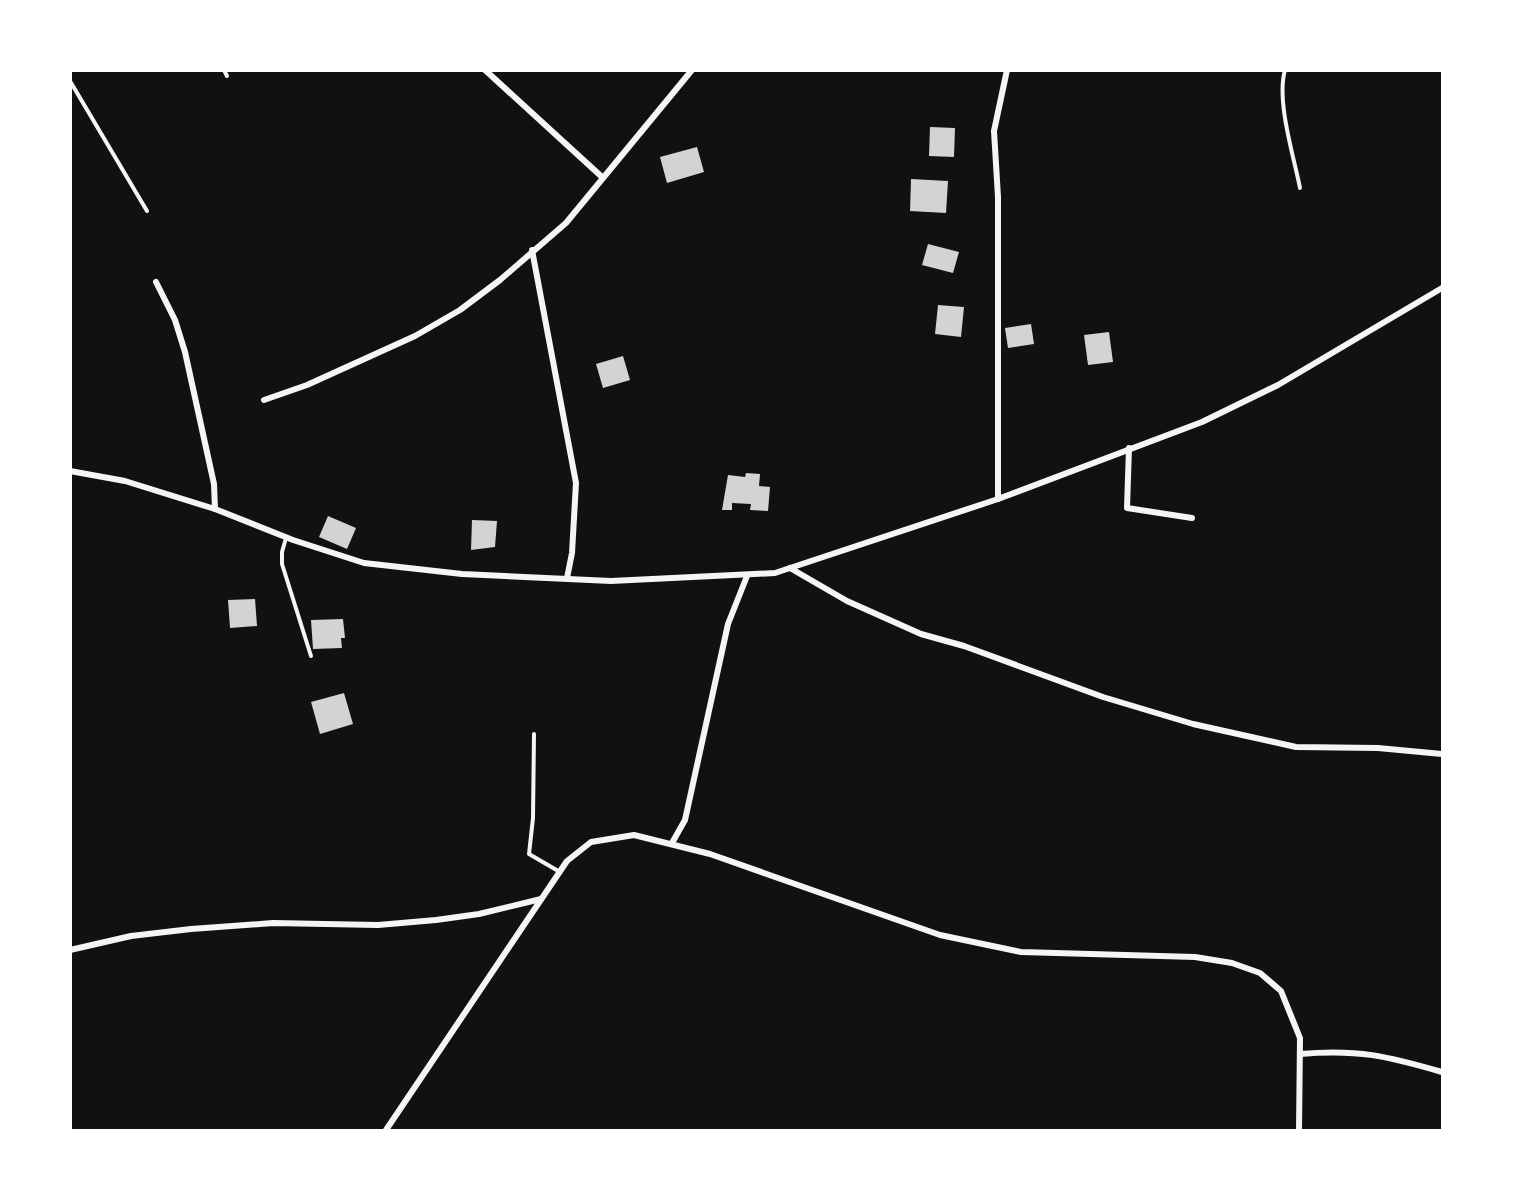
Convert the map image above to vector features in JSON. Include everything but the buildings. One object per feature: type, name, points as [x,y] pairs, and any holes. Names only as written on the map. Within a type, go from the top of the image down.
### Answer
[{"type":"street","points":[[485,70],[602,177]]},
{"type":"street","points":[[264,400],[307,385],[415,336],[460,310],[500,280],[566,223],[692,70]]},
{"type":"street","points":[[998,499],[996,402],[998,197],[994,131],[1007,70]]},
{"type":"street","points":[[532,250],[576,483],[572,553],[567,578]]},
{"type":"street","points":[[156,282],[175,320],[185,352],[214,484],[214,510]]},
{"type":"street","points":[[70,471],[125,481],[364,563],[462,574],[611,581],[747,576],[790,568],[998,499],[1202,422],[1278,386],[1443,288]]},
{"type":"street","points":[[1129,448],[1127,508],[1192,518]]},
{"type":"street","points":[[790,568],[847,601],[921,634],[964,646],[1103,697],[1192,724],[1296,747],[1378,748],[1443,754]]},
{"type":"street","points":[[672,843],[685,820],[728,624],[747,576]]},
{"type":"street","points":[[387,1131],[567,861],[591,843],[634,835],[672,843],[940,935],[1021,952],[1196,957],[1232,963],[1260,973],[1281,991],[1300,1038],[1299,1131]]},
{"type":"street","points":[[70,950],[131,936],[191,929],[273,923],[378,925],[436,920],[478,914],[542,899]]},
{"type":"street","points":[[1300,1054],[1358,1052],[1389,1056],[1443,1072]]},
{"type":"lane","points":[[224,70],[227,76]]},
{"type":"lane","points":[[1285,70],[1282,80],[1284,103],[1300,188]]},
{"type":"lane","points":[[70,81],[147,211]]},
{"type":"lane","points":[[286,538],[282,552],[282,564],[311,656]]},
{"type":"lane","points":[[534,734],[530,854],[560,872]]}]
